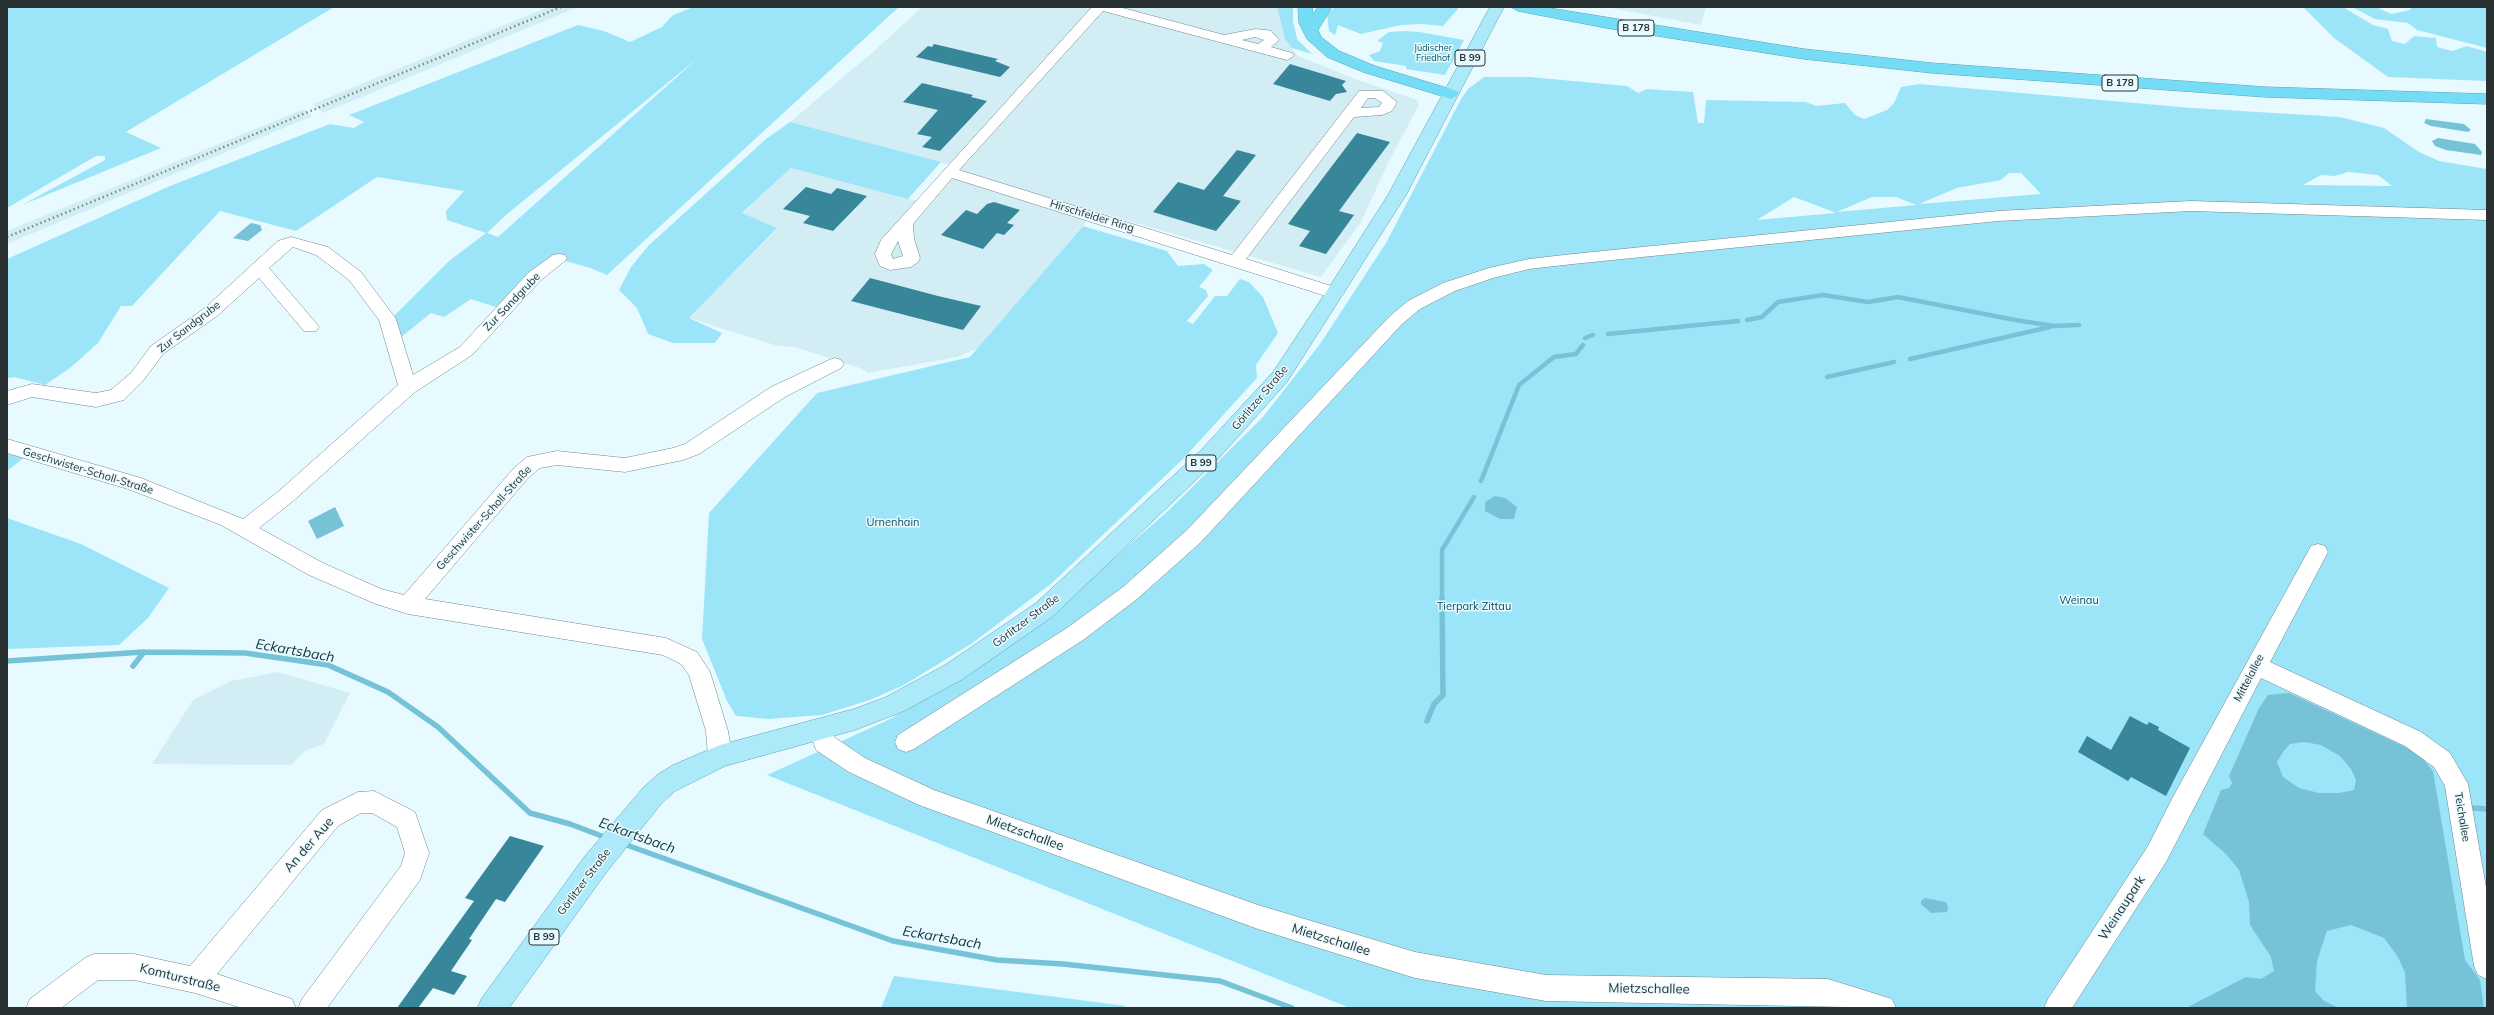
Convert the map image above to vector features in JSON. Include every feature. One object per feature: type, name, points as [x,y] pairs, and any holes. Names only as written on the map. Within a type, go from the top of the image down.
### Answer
[{"type":"highway","points":[[1305,7],[1315,39],[1325,49],[1350,62],[1451,94]]},
{"type":"highway","points":[[1311,30],[1325,7]]},
{"type":"highway","name":"B 178","points":[[1518,7],[1606,24],[1804,54],[1939,69],[2258,92],[2487,99]]},
{"type":"main road","name":"B 99","points":[[1451,94],[1496,7]]},
{"type":"main road","name":"Görlitzer Straße","points":[[492,1008],[595,866],[632,818],[652,796],[672,780],[701,763],[720,756],[820,729],[877,711],[913,696],[1001,642],[1044,610],[1159,503],[1244,419],[1280,377],[1397,195],[1451,94]]},
{"type":"street","points":[[905,224],[949,172],[1099,7]]},
{"type":"street","points":[[1103,7],[1287,56]]},
{"type":"street","points":[[1236,261],[1350,113]]},
{"type":"street","name":"Hirschfelder Ring","points":[[949,172],[1335,293]]},
{"type":"street","points":[[906,742],[1075,634],[1130,593],[1194,536],[1396,320],[1414,305],[1449,287],[1489,273],[1551,261],[1998,216],[2191,206],[2487,215]]},
{"type":"street","name":"Zur Sandgrube","points":[[7,398],[32,390],[96,400],[118,395],[136,377],[157,350],[211,312],[284,245],[291,242],[300,243],[322,252],[342,264],[355,276],[387,319],[408,387]]},
{"type":"street","name":"Zur Sandgrube","points":[[244,529],[286,496],[408,387],[466,351],[534,277],[559,259]]},
{"type":"street","points":[[259,267],[310,327]]},
{"type":"street","name":"Geschwister-Scholl-Straße","points":[[408,604],[516,478],[534,462],[557,458],[625,465],[676,455],[692,449],[778,392],[835,364]]},
{"type":"street","name":"Geschwister-Scholl-Straße","points":[[7,446],[134,483],[244,529],[316,569],[376,596],[408,604],[666,648],[689,658],[699,672],[717,731],[720,756]]},
{"type":"street","name":"Mittelallee","points":[[2180,805],[2318,552]]},
{"type":"street","name":"Teichallee","points":[[2256,666],[2413,738],[2442,760],[2456,784],[2487,966]]},
{"type":"street","name":"Mietzschallee","points":[[820,729],[824,743],[858,765],[927,798],[1258,917],[1415,965],[1546,988],[1828,992],[1883,1008]]},
{"type":"street","name":"An der Aue","points":[[195,980],[330,818],[358,802],[374,802],[408,820],[417,853],[411,872],[311,1008]]},
{"type":"street","name":"Weinaupark","points":[[2057,1008],[2157,854],[2180,805]]},
{"type":"street","name":"Komturstraße","points":[[39,1008],[94,967],[134,967],[195,980],[283,1008]]},
{"type":"shaded area","points":[[548,7],[578,7],[323,113],[313,104]]},
{"type":"shaded area","points":[[922,7],[1277,7],[1285,39],[1298,56],[1355,79],[1417,100],[1419,105],[1389,161],[1361,222],[1321,277],[1095,211],[979,348],[957,357],[868,373],[860,368],[795,347],[778,346],[689,318],[777,229],[742,214],[791,168],[929,204],[961,168],[790,122],[873,52]]},
{"type":"shaded area","points":[[1606,7],[1706,7],[1701,25]]},
{"type":"shaded area","points":[[304,109],[312,116],[7,244],[7,231]]},
{"type":"shaded area","points":[[2426,119],[2464,124],[2471,130],[2468,132],[2431,126],[2424,123]]},
{"type":"shaded area","points":[[2438,138],[2475,144],[2482,152],[2481,155],[2446,150],[2435,146],[2432,141]]},
{"type":"shaded area","points":[[251,223],[260,225],[262,230],[248,241],[233,238]]},
{"type":"shaded area","points":[[1495,496],[1505,498],[1517,507],[1514,519],[1500,519],[1485,511],[1485,502]]},
{"type":"shaded area","points":[[335,507],[344,526],[317,539],[308,521]]},
{"type":"shaded area","points":[[278,672],[350,693],[324,744],[306,750],[291,765],[152,764],[193,700],[231,681]]},
{"type":"shaded area","points":[[2289,693],[2418,753],[2433,771],[2465,960],[2480,980],[2484,1008],[2407,1008],[2405,973],[2398,957],[2384,938],[2351,925],[2327,931],[2317,961],[2315,991],[2324,1001],[2339,1008],[2186,1008],[2246,977],[2261,979],[2274,971],[2271,957],[2250,925],[2249,902],[2239,870],[2227,855],[2203,834],[2221,790],[2229,788],[2232,783],[2229,776],[2259,708],[2268,695]],"holes":[[[2304,742],[2321,745],[2340,756],[2351,769],[2356,780],[2354,790],[2339,793],[2319,793],[2299,788],[2283,777],[2277,762],[2290,744]]]},
{"type":"shaded area","points":[[1925,898],[1946,902],[1948,907],[1947,912],[1931,913],[1921,904],[1921,901]]},
{"type":"green space","points":[[7,7],[334,7],[126,132],[161,148],[22,205],[105,160],[105,156],[96,156],[7,208]]},
{"type":"green space","points":[[694,7],[899,7],[607,275],[590,268],[555,258],[502,309],[471,299],[444,317],[431,313],[400,338],[391,319],[449,261],[486,233],[447,220],[446,211],[464,191],[377,177],[296,231],[220,211],[132,306],[121,306],[98,343],[70,368],[45,385],[14,377],[7,378],[7,259],[170,186],[330,124],[354,128],[364,122],[349,115],[578,25],[604,31],[630,42],[662,27],[673,15]],"holes":[[[698,58],[498,237],[487,233],[506,215]]]},
{"type":"green space","points":[[1277,7],[1293,7],[1293,21],[1297,39],[1312,54],[1292,48],[1285,39]]},
{"type":"green space","points":[[1335,7],[1456,7],[1458,9],[1443,26],[1422,24],[1401,25],[1361,34],[1338,25],[1335,35],[1329,31],[1327,15]]},
{"type":"green space","points":[[2303,7],[2343,7],[2373,25],[2388,29],[2392,41],[2405,44],[2414,36],[2436,38],[2437,47],[2452,51],[2467,46],[2487,52],[2487,81],[2388,77],[2334,38]]},
{"type":"green space","points":[[2352,7],[2376,7],[2391,14],[2410,10],[2411,7],[2487,7],[2487,48],[2417,30],[2408,23],[2375,19]]},
{"type":"green space","name":"Jüdischer Friedhof","points":[[1389,32],[1420,32],[1464,40],[1445,75],[1406,69],[1406,66],[1374,61],[1369,55],[1380,51],[1383,43],[1377,41]]},
{"type":"green space","name":"Weinau","points":[[1484,77],[1530,77],[1627,86],[1638,93],[1647,89],[1693,92],[1698,123],[1704,123],[1706,100],[1805,102],[1817,106],[1845,103],[1855,115],[1864,119],[1887,110],[1894,103],[1901,87],[1919,84],[2192,108],[2340,117],[2384,128],[2419,152],[2439,161],[2487,169],[2487,1008],[1350,1008],[767,775],[888,720],[966,674],[1053,612],[1169,510],[1263,417],[1320,344],[1386,243],[1461,99],[1468,89]],"holes":[[[2348,172],[2378,175],[2392,186],[2303,185],[2321,175],[2335,176]],[[2009,173],[2021,173],[2041,194],[1919,204],[1957,188],[2001,180]],[[1794,197],[1835,213],[1757,220]],[[1872,197],[1896,197],[1916,205],[1837,212]]]},
{"type":"green space","points":[[790,122],[941,162],[908,199],[791,168],[742,213],[777,228],[689,318],[722,333],[715,343],[673,343],[648,334],[637,308],[619,290],[631,267],[648,246],[766,139]]},
{"type":"green space","name":"Urnenhain","points":[[1083,226],[1167,251],[1178,266],[1204,264],[1213,270],[1199,287],[1206,290],[1208,296],[1187,321],[1193,324],[1215,296],[1227,296],[1240,279],[1249,282],[1263,297],[1278,333],[1256,365],[1257,378],[1183,459],[1052,583],[971,644],[904,685],[870,700],[822,715],[768,719],[736,716],[727,701],[702,639],[709,513],[817,393],[970,357]]},
{"type":"green space","points":[[7,452],[25,457],[7,471]]},
{"type":"green space","points":[[7,518],[81,544],[169,588],[148,618],[119,645],[7,649]]},
{"type":"green space","points":[[894,976],[1126,1006],[1121,1008],[881,1008]]},
{"type":"building","points":[[934,44],[998,59],[995,61],[1010,67],[1000,77],[916,57],[928,46],[932,47]]},
{"type":"building","points":[[1290,64],[1346,81],[1342,85],[1347,92],[1336,94],[1330,101],[1273,84]]},
{"type":"building","points":[[922,83],[973,95],[971,97],[987,101],[940,151],[922,147],[932,137],[917,134],[938,110],[903,102]]},
{"type":"building","points":[[1357,133],[1390,142],[1339,211],[1354,215],[1326,254],[1299,246],[1310,231],[1288,224]]},
{"type":"building","points":[[1237,150],[1256,155],[1223,196],[1241,201],[1216,231],[1153,212],[1178,182],[1204,190]]},
{"type":"building","points":[[806,187],[831,194],[837,188],[867,196],[833,231],[803,223],[810,216],[783,209]]},
{"type":"building","points":[[994,202],[1020,210],[1007,223],[1014,225],[1004,235],[997,233],[983,249],[941,235],[966,210],[977,214],[987,204]]},
{"type":"building","points":[[870,278],[981,306],[963,330],[851,301]]},
{"type":"building","points":[[2130,716],[2147,725],[2149,722],[2159,727],[2158,730],[2190,748],[2166,796],[2131,777],[2128,781],[2078,752],[2087,736],[2111,750]]},
{"type":"building","points":[[510,836],[544,846],[505,902],[496,899],[469,939],[472,940],[451,971],[467,976],[454,995],[433,988],[418,1008],[397,1008],[474,901],[465,898]]},
{"type":"waterway","points":[[1747,320],[1762,317],[1778,302],[1823,295],[1868,302],[1898,297],[2015,320],[2054,326],[2079,325]]},
{"type":"waterway","points":[[1608,334],[1738,321]]},
{"type":"waterway","points":[[1910,359],[2050,327]]},
{"type":"waterway","points":[[1585,338],[1593,335]]},
{"type":"waterway","points":[[1481,481],[1519,385],[1554,357],[1576,354],[1583,345]]},
{"type":"waterway","points":[[1827,377],[1894,362]]},
{"type":"waterway","points":[[1442,598],[1442,550],[1474,497]]},
{"type":"waterway","points":[[1427,721],[1434,704],[1443,695],[1442,598]]},
{"type":"waterway","name":"Eckartsbach","points":[[7,661],[144,652]]},
{"type":"waterway","points":[[133,666],[144,652]]},
{"type":"waterway","name":"Eckartsbach","points":[[144,652],[245,653],[328,665],[388,692],[438,727],[530,813],[570,824],[607,838]]},
{"type":"waterway","points":[[2472,808],[2487,809]]},
{"type":"waterway","name":"Eckartsbach","points":[[624,844],[893,941],[997,960],[1063,964],[1220,981],[1292,1008]]},
{"type":"railway","points":[[7,237],[561,7]]},
{"type":"park label","name":"Tierpark Zittau","points":[[1474,607]]}]
